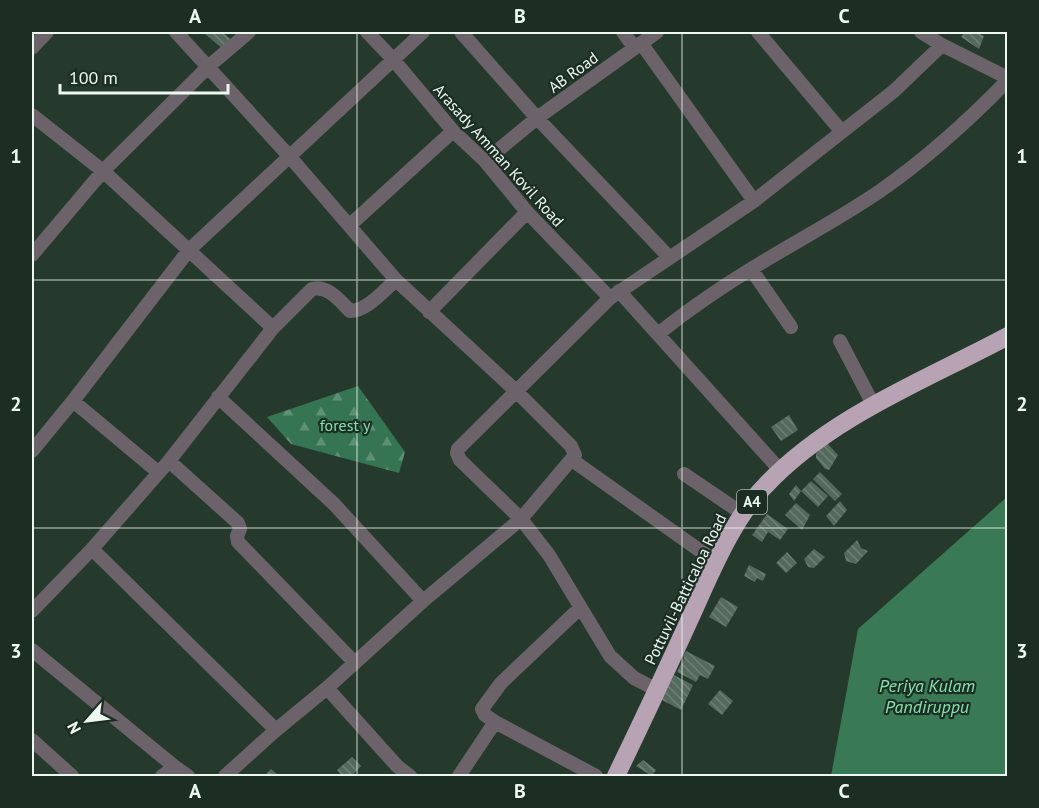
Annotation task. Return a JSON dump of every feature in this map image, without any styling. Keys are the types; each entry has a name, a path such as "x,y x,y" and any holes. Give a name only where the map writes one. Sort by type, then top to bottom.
{"highway":[{"name":"Pottuvil-Batticaloa Road","path":"616,777 716,562 743,514 763,488 780,470 815,442 850,419 1008,336"}],"street":[{"path":"176,32 290,157 396,280 516,391 571,446 575,455 520,519 423,601 225,777"},
{"path":"32,255 103,171 209,66 249,32"},
{"name":"Arasady Amman Kovil Road","path":"367,32 392,58 453,131 485,161 527,212 658,334 780,470"},
{"path":"32,451 189,250 290,157 392,58 423,32"},
{"path":"461,32 537,118 669,257"},
{"path":"623,32 638,45 754,201"},
{"name":"AB Road","path":"485,161 537,118 657,32"},
{"path":"758,32 842,132"},
{"path":"658,334 687,311 751,269 826,226 882,190 978,110 1008,79 938,39 921,32"},
{"path":"32,48 42,33"},
{"path":"657,690 634,678 610,656 549,555 520,519 460,460 458,449 615,295 754,201 894,91 938,39"},
{"path":"32,115 103,171 273,328"},
{"path":"350,225 453,131"},
{"path":"429,312 527,212"},
{"path":"751,269 791,327"},
{"path":"32,611 92,549 169,461 273,328 315,288 331,292 353,312 364,307 396,280"},
{"path":"840,341 874,406"},
{"path":"218,397 334,504 423,601"},
{"path":"73,401 158,472"},
{"path":"572,460 716,562"},
{"path":"169,461 238,523 240,529 237,536 238,542 355,663"},
{"path":"684,474 743,514"},
{"path":"92,549 276,730"},
{"path":"580,608 501,683 482,709 485,715 495,722 596,777"},
{"path":"32,650 188,777"},
{"path":"327,688 397,766 410,777"},
{"path":"459,777 495,722"},
{"path":"32,740 72,777"},
{"path":"162,777 176,767"}],"green space":[{"name":"forest y","path":"358,386 405,452 399,473 291,444 267,417"}],"water":[{"name":"Periya Kulam Pandiruppu","path":"1007,497 1007,776 831,776 858,629"}],"building":[{"path":"203,32 222,32 232,40 224,50"},
{"path":"965,32 976,32 984,36 979,49 961,37"},
{"path":"789,415 798,430 781,441 771,427"},
{"path":"827,443 838,455 829,470 825,469 816,458 816,453"},
{"path":"820,472 842,494 835,501 813,479"},
{"path":"811,481 828,496 818,507 801,491"},
{"path":"796,485 801,491 794,501 789,494"},
{"path":"840,501 847,510 834,526 826,516"},
{"path":"796,503 810,515 802,530 785,515"},
{"path":"767,514 788,529 780,540 768,532 762,542 752,535"},
{"path":"857,540 861,548 868,551 856,564 846,561 844,553"},
{"path":"814,549 825,557 814,568 808,567 804,559"},
{"path":"787,552 797,563 786,573 776,563"},
{"path":"749,565 766,574 763,581 757,578 755,582 744,576"},
{"path":"721,597 738,607 726,627 709,617"},
{"path":"686,651 715,666 708,679 700,675 696,682 677,672"},
{"path":"674,675 693,685 681,710 662,700"},
{"path":"720,690 733,701 722,715 708,704"},
{"path":"352,757 361,766 352,776 342,776 337,770"},
{"path":"643,760 656,770 652,776 636,766"},
{"path":"271,769 279,776 264,776"}]}
